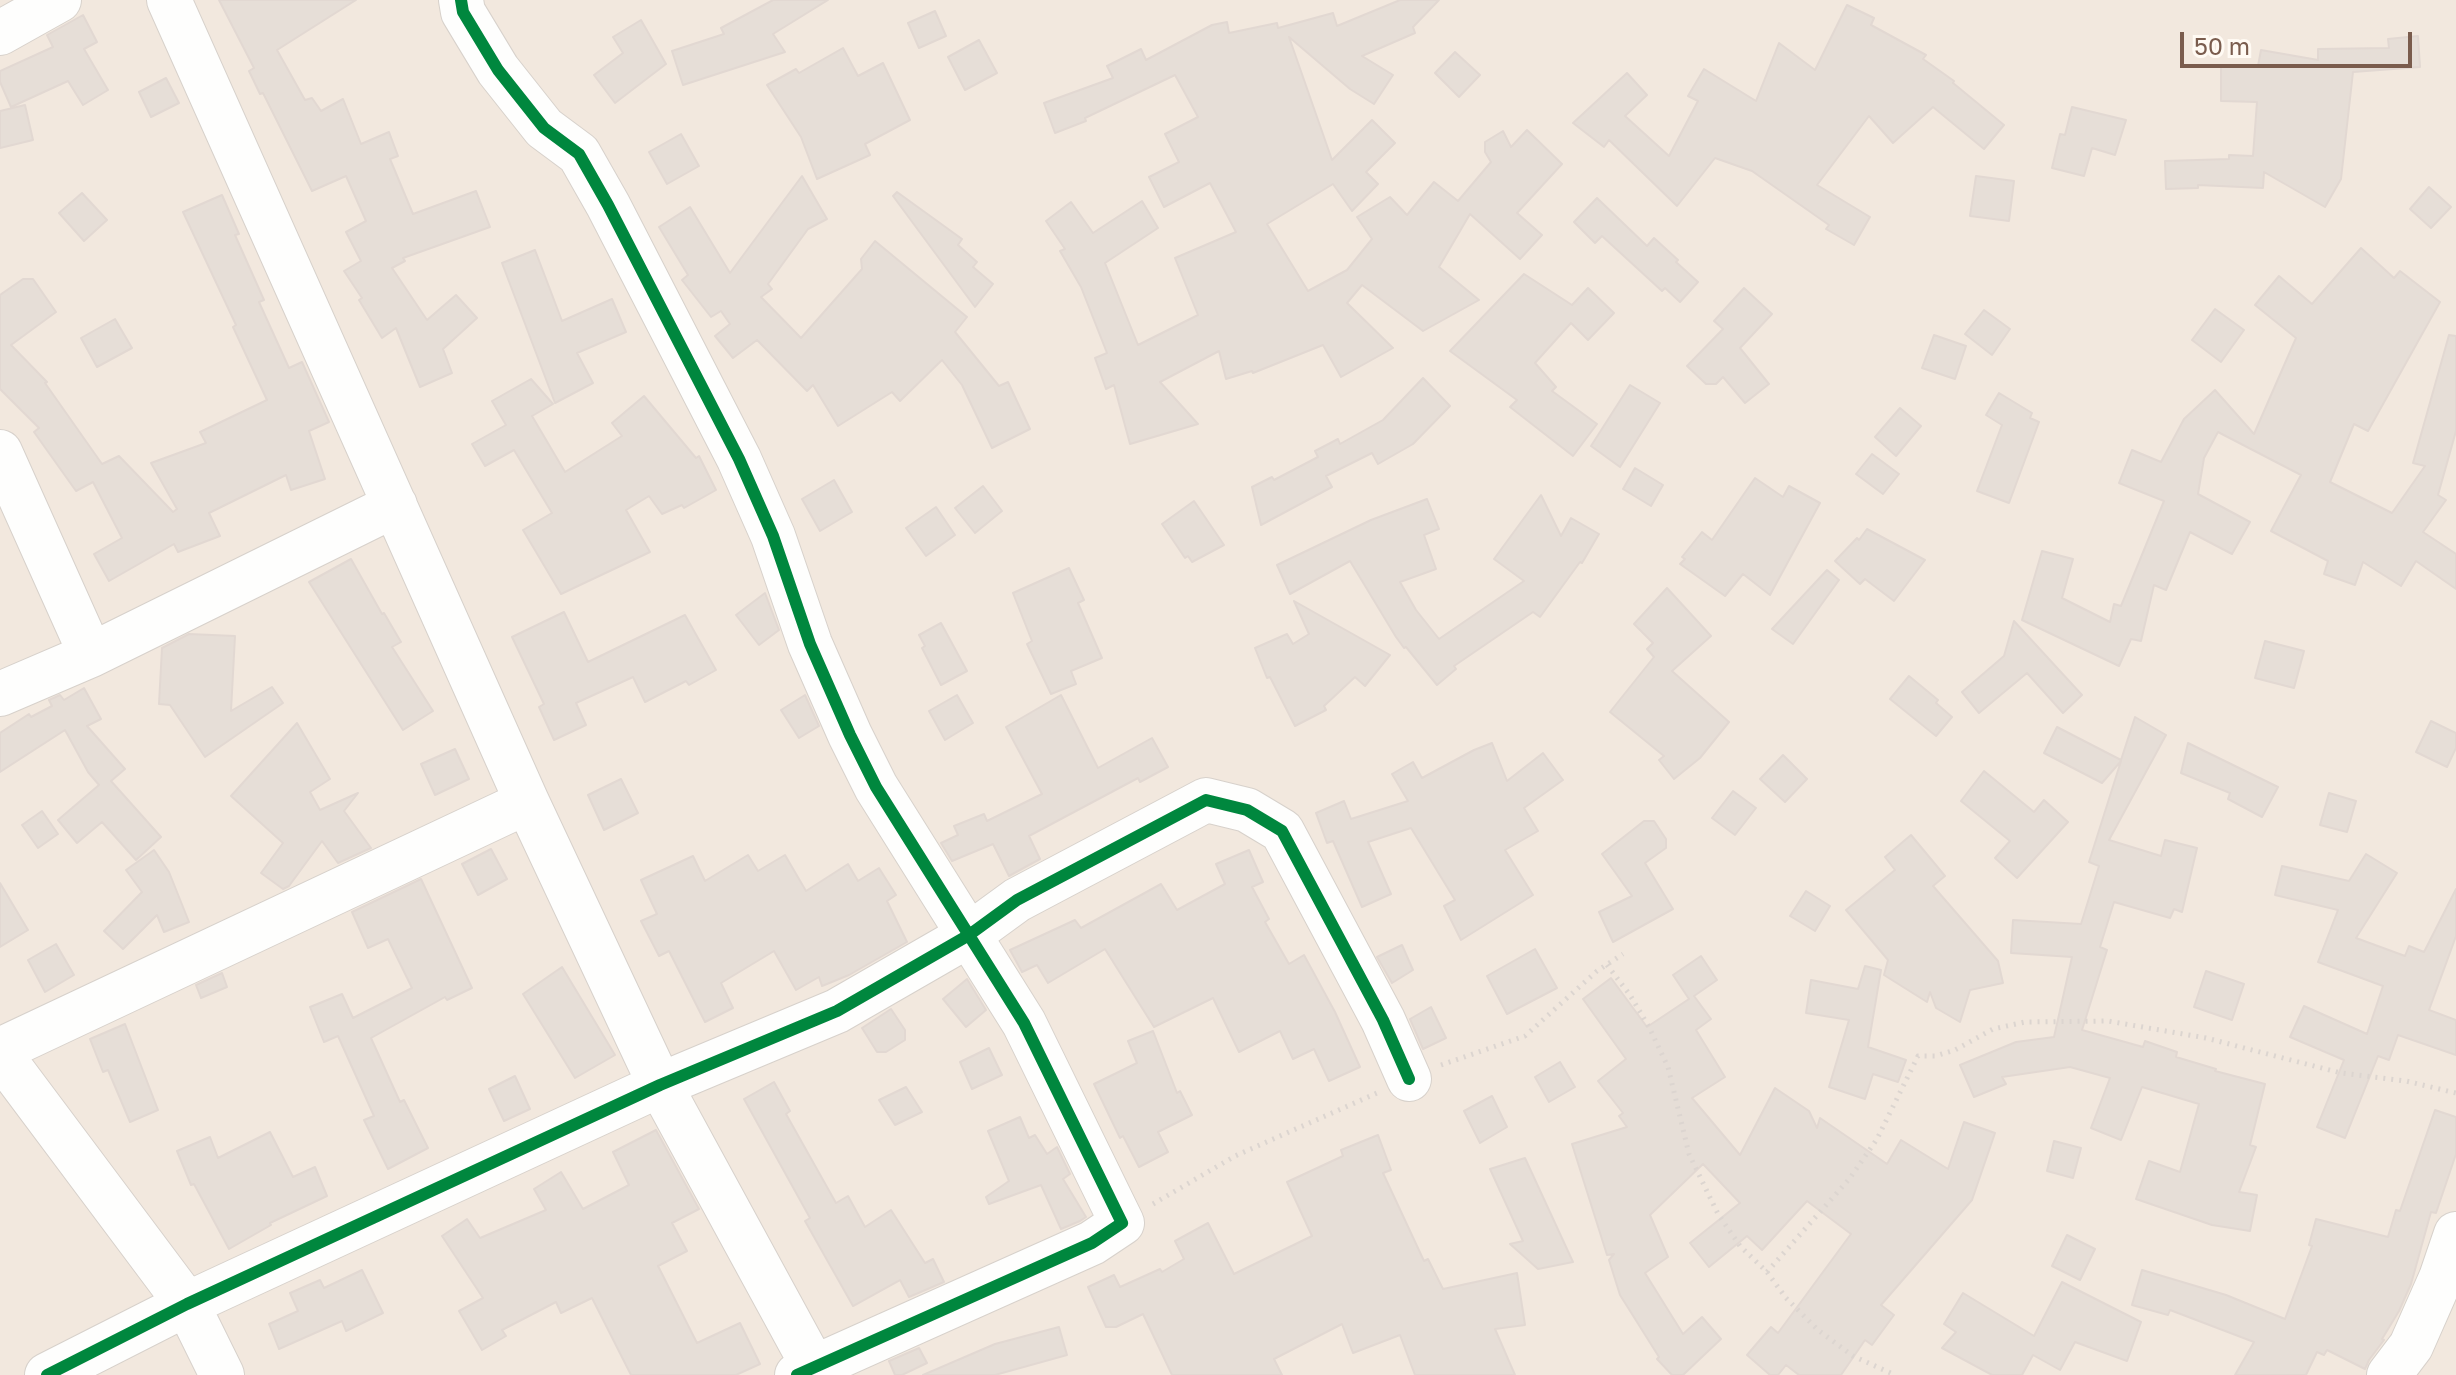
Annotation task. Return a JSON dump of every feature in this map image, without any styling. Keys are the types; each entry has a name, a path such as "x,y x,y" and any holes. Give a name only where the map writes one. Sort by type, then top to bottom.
{"street":[{"path":"0,33 59,0"},
{"path":"169,0 527,802 660,1085 810,1372 1092,1243 1122,1223 1024,1023 876,787 810,644 773,536 739,459 608,205 579,154 544,128 498,70 463,12 461,0"},
{"path":"0,452 91,655"},
{"path":"0,694 91,655 395,505"},
{"path":"47,1375 187,1304 660,1085 837,1011 969,935 1017,900 1206,800 1247,810 1282,831 1383,1020 1409,1079"},
{"path":"222,1375 187,1304 0,1052 527,802"},
{"path":"2389,1375 2411,1346 2441,1278 2456,1234"}],"path":[{"path":"1607,965 1642,1016 1668,1067 1689,1154 1718,1214 1740,1246 1818,1330 1853,1356 1895,1375"},
{"path":"1767,1272 1850,1178 1877,1139 1918,1056 1935,1056 1955,1050 1993,1029 2025,1022 2108,1021 2206,1038 2341,1073 2406,1081 2456,1093"}],"shaded area":[{"path":"0,0 2456,0 2456,1375 0,1375"}],"building":[{"path":"219,0 356,0 277,50 305,100 312,98 321,111 343,99 361,144 389,132 398,156 390,159 413,214 476,191 490,227 403,258 405,261 392,268 427,320 456,295 477,318 443,349 452,373 420,387 396,328 382,338 344,271 361,261 346,232 366,221 346,176 312,191 263,93 260,94 249,71 254,68"},
{"path":"773,0 828,0 773,34 785,52 683,85 672,51 724,34 721,28"},
{"path":"1400,0 1439,0 1413,27 1415,33 1362,56 1393,75 1374,104 1350,89 1289,37 1332,160 1372,120 1395,143 1366,172 1378,184 1352,211 1333,184 1267,224 1308,291 1347,270 1372,239 1357,217 1390,197 1407,215 1434,182 1458,201 1491,162 1485,152 1485,142 1503,131 1511,147 1527,130 1562,164 1517,213 1542,235 1520,259 1470,214 1439,267 1479,300 1423,331 1362,285 1347,303 1393,348 1341,377 1323,345 1253,373 1226,379 1219,351 1160,382 1198,424 1130,444 1114,385 1106,389 1095,358 1107,353 1081,287 1060,251 1065,249 1046,221 1071,202 1093,233 1142,201 1158,228 1105,263 1138,345 1198,315 1175,258 1236,232 1210,183 1164,207 1149,177 1179,162 1165,134 1198,117 1175,75 1085,118 1086,121 1055,133 1044,103 1113,78 1107,66 1141,49 1146,60 1212,25 1227,22 1229,33 1277,23 1278,28 1333,13 1337,26"},
{"path":"1847,5 1874,18 1871,25 1926,55 1923,59 1954,81 2004,125 1984,149 1933,107 1893,143 1869,116 1817,185 1870,217 1854,245 1826,229 1829,225 1752,171 1715,158 1677,206 1609,140 1604,147 1573,123 1627,73 1647,95 1625,116 1669,156 1698,101 1688,96 1704,69 1756,101 1779,43 1815,70"},
{"path":"935,11 946,36 919,48 908,23"},
{"path":"83,15 97,42 84,49 108,90 83,105 68,81 11,107 0,82 0,71 53,47 47,35"},
{"path":"641,20 666,64 615,103 594,75 623,53 613,37"},
{"path":"2418,36 2420,67 2353,72 2341,179 2325,207 2264,172 2263,188 2198,185 2198,188 2166,189 2165,161 2253,156 2257,102 2221,101 2221,65 2258,66 2261,50 2318,60 2318,49 2389,48 2388,39"},
{"path":"979,40 997,73 965,90 948,57"},
{"path":"843,48 858,76 883,63 910,120 865,144 870,155 817,179 801,137 767,85 796,69 799,73"},
{"path":"1455,52 1480,75 1459,97 1435,73"},
{"path":"166,78 179,103 151,117 139,92"},
{"path":"25,105 33,140 0,148 0,111"},
{"path":"2072,107 2126,120 2115,155 2092,148 2084,176 2052,168 2060,134 2065,135"},
{"path":"681,134 699,166 667,184 649,152"},
{"path":"802,176 827,219 808,229 768,284 772,289 761,297 801,338 862,269 861,259 875,241 967,317 955,332 999,386 1008,382 1030,429 992,448 962,385 942,360 900,401 892,392 838,426 813,385 807,391 757,340 733,358 715,336 730,324 721,311 711,317 682,280 688,275 659,227 690,207 730,273"},
{"path":"1976,176 2014,181 2009,221 1970,216"},
{"path":"2429,187 2451,207 2431,228 2410,209"},
{"path":"897,192 962,239 958,245 977,262 973,267 993,284 975,307 893,196"},
{"path":"82,193 107,220 84,241 59,213"},
{"path":"222,195 239,234 235,235 264,300 259,302 289,368 302,362 329,422 309,431 325,479 291,490 286,475 209,513 220,536 178,552 174,544 109,581 94,554 122,538 93,482 76,491 34,432 39,428 0,389 0,295 23,279 33,279 56,312 11,345 47,382 102,464 119,456 173,512 177,509 151,463 206,443 200,432 267,400 183,212"},
{"path":"1597,198 1647,246 1654,238 1698,282 1680,302 1665,288 1662,291 1602,236 1595,243 1574,222"},
{"path":"2361,248 2394,278 2400,271 2440,302 2368,431 2354,424 2330,482 2392,513 2425,466 2413,463 2449,335 2456,336 2456,431 2438,495 2446,500 2423,532 2456,554 2456,589 2416,561 2401,586 2363,562 2355,585 2324,574 2328,561 2271,531 2301,475 2218,432 2204,458 2198,494 2250,522 2232,554 2190,532 2166,590 2154,585 2141,641 2131,639 2119,666 2022,620 2042,551 2073,559 2062,598 2110,622 2114,604 2121,606 2164,501 2119,483 2132,450 2161,462 2184,419 2215,390 2254,434 2296,338 2255,305 2279,276 2312,304"},
{"path":"535,250 562,321 612,299 626,332 577,353 593,383 555,403 502,263"},
{"path":"1524,274 1572,305 1588,288 1614,313 1588,340 1571,323 1535,363 1556,387 1552,391 1597,424 1573,456 1510,407 1517,400 1450,351"},
{"path":"1744,288 1772,314 1740,348 1769,384 1745,403 1723,377 1716,384 1706,384 1687,366 1723,329 1714,321"},
{"path":"2215,309 2244,330 2221,362 2192,340"},
{"path":"1984,310 2010,329 1992,355 1965,334"},
{"path":"115,319 132,348 97,367 81,338"},
{"path":"1934,335 1966,346 1955,379 1922,368"},
{"path":"1423,378 1450,406 1413,444 1378,464 1372,453 1326,476 1332,487 1261,525 1252,487 1272,477 1274,480 1318,457 1315,451 1338,439 1340,444 1383,420"},
{"path":"531,379 553,404 532,416 565,472 622,436 612,423 644,396 696,458 699,456 716,490 684,508 682,505 662,514 649,496 626,510 650,552 561,594 523,530 552,513 514,450 485,466 472,444 506,425 492,401"},
{"path":"1630,385 1660,403 1620,467 1591,446"},
{"path":"1999,393 2032,413 2030,418 2039,422 2009,503 1977,491 2002,425 1986,415"},
{"path":"1900,408 1921,426 1896,456 1875,437"},
{"path":"1872,454 1899,474 1883,494 1856,474"},
{"path":"1635,468 1663,485 1651,506 1623,489"},
{"path":"1755,478 1783,497 1789,486 1820,503 1770,595 1743,574 1725,596 1680,564 1702,532 1712,540"},
{"path":"834,480 852,512 820,531 802,499"},
{"path":"983,486 1002,511 975,533 955,508"},
{"path":"1541,495 1561,536 1571,518 1599,534 1582,563 1540,617 1533,612 1454,666 1456,669 1437,685 1396,637 1350,561 1290,594 1277,565 1371,520 1427,499 1439,529 1424,535 1436,569 1400,582 1416,610 1439,639 1524,581 1494,559"},
{"path":"1194,501 1224,545 1192,562 1188,556 1185,558 1162,524"},
{"path":"936,507 955,535 926,556 906,528"},
{"path":"1867,529 1925,560 1894,601 1865,579 1860,584 1835,561"},
{"path":"351,559 401,642 392,647 433,711 403,730 309,582"},
{"path":"1069,568 1084,600 1078,603 1102,658 1071,671 1076,684 1051,694 1027,644 1032,641 1013,593"},
{"path":"1827,570 1839,580 1793,644 1772,629"},
{"path":"1667,588 1711,636 1672,671 1729,722 1700,758 1674,779 1659,760 1664,756 1610,712 1654,657 1647,649 1653,643 1634,624"},
{"path":"765,593 779,630 759,645 736,615"},
{"path":"1294,601 1390,655 1365,686 1355,677 1324,706 1326,710 1295,726 1270,677 1267,678 1255,648 1287,634 1293,644 1309,634"},
{"path":"564,612 588,662 685,615 716,670 689,685 686,681 645,702 633,677 576,703 586,725 554,740 539,707 544,704 512,637"},
{"path":"2014,621 2082,695 2063,713 2027,673 1979,713 1962,692 2004,656"},
{"path":"941,623 967,671 941,685 922,648 925,646 919,635"},
{"path":"189,634 235,636 231,711 272,687 283,703 205,757 170,705 159,704 162,648"},
{"path":"2265,641 2304,651 2294,688 2255,678"},
{"path":"1909,676 1938,700 1936,703 1952,717 1936,736 1890,699"},
{"path":"84,688 101,719 87,726 125,769 111,781 161,837 136,860 102,822 77,843 58,820 99,785 88,772 65,730 0,772 0,733 29,714 31,717 52,706 49,700 60,695 64,700"},
{"path":"805,695 819,726 799,738 781,710"},
{"path":"957,695 973,723 945,740 929,711"},
{"path":"1061,695 1098,768 1152,738 1168,767 1140,782 1138,778 1029,836 1040,859 1009,876 993,844 952,861 941,843 958,835 954,826 984,814 987,821 1042,794 1006,727"},
{"path":"2135,717 2166,735 2109,840 2161,856 2165,840 2197,848 2182,912 2174,909 2170,918 2114,902 2100,947 2107,950 2082,1030 2143,1047 2145,1041 2177,1052 2176,1057 2215,1071 2265,1084 2250,1145 2256,1147 2239,1192 2257,1195 2250,1231 2212,1225 2136,1199 2149,1161 2180,1172 2199,1104 2142,1087 2121,1140 2091,1128 2110,1078 2070,1067 2002,1077 2006,1084 1974,1097 1960,1065 2016,1042 2054,1037 2072,957 2011,953 2013,920 2081,924 2099,866 2089,862 2121,761 2102,783 2044,753 2057,727 2121,760"},
{"path":"2431,721 2456,733 2456,748 2447,767 2416,752"},
{"path":"297,723 330,779 310,792 320,810 358,793 344,811 371,848 338,863 322,841 289,886 283,889 261,873 283,843 231,796"},
{"path":"1492,743 1507,781 1543,753 1563,780 1524,808 1538,831 1505,850 1533,895 1461,940 1444,906 1455,900 1411,828 1368,842 1391,894 1362,907 1333,841 1327,843 1316,813 1344,801 1351,819 1408,801 1392,774 1413,762 1422,778"},
{"path":"2188,743 2278,787 2262,817 2228,799 2230,793 2181,773"},
{"path":"455,749 469,779 435,795 421,764"},
{"path":"1783,755 1807,779 1785,802 1760,779"},
{"path":"1984,771 2034,812 2044,800 2068,822 2017,878 1995,858 2010,841 1961,801"},
{"path":"621,779 638,813 604,830 588,795"},
{"path":"1733,791 1756,808 1735,835 1712,818"},
{"path":"2329,793 2356,801 2347,832 2320,825"},
{"path":"42,811 58,834 38,848 22,825"},
{"path":"1644,821 1654,821 1666,839 1666,848 1645,863 1673,909 1613,942 1599,912 1632,896 1602,854"},
{"path":"1911,835 1945,876 1933,886 1998,961 2003,983 1970,990 1960,1022 1936,1008 1930,992 1927,1002 1884,975 1888,960 1846,910 1895,870 1885,857"},
{"path":"491,849 507,879 478,895 462,864"},
{"path":"154,850 169,872 189,922 164,932 157,915 123,949 104,931 142,892 126,870"},
{"path":"1249,850 1263,882 1252,887 1269,919 1265,922 1289,964 1304,955 1360,1067 1329,1081 1314,1049 1293,1059 1280,1031 1239,1052 1213,998 1154,1027 1105,949 1048,983 1037,965 1022,972 1010,950 1075,920 1081,928 1161,884 1177,910 1225,884 1216,864"},
{"path":"2366,854 2397,873 2356,938 2405,956 2409,946 2424,952 2456,889 2456,936 2429,1010 2456,1020 2456,1055 2398,1035 2389,1060 2378,1056 2345,1138 2317,1127 2344,1060 2290,1037 2304,1006 2367,1034 2383,986 2318,962 2338,910 2275,895 2282,866 2349,881"},
{"path":"748,855 758,871 785,855 806,891 848,864 858,881 879,868 896,895 887,901 907,942 849,975 822,986 819,977 796,990 774,951 721,983 733,1008 705,1022 669,951 659,956 641,921 657,914 641,880 693,856 705,881"},
{"path":"421,879 472,988 447,1000 445,997 371,1038 400,1102 404,1100 428,1148 388,1169 364,1120 374,1116 338,1036 324,1042 310,1007 342,994 353,1018 412,988 388,939 368,948 352,912"},
{"path":"0,883 28,930 0,947"},
{"path":"1806,891 1830,906 1815,931 1790,916"},
{"path":"56,944 74,975 45,992 28,960"},
{"path":"1402,945 1413,970 1392,983 1377,957"},
{"path":"1535,949 1557,988 1507,1014 1487,976"},
{"path":"1701,956 1717,980 1694,996 1711,1019 1696,1030 1725,1077 1692,1098 1740,1155 1775,1088 1809,1111 1817,1128 1820,1118 1887,1164 1901,1140 1948,1169 1964,1122 1995,1133 1972,1200 1881,1305 1894,1315 1872,1345 1865,1340 1841,1375 1799,1375 1786,1365 1778,1375 1770,1375 1747,1355 1771,1327 1778,1333 1851,1234 1807,1201 1762,1250 1747,1236 1709,1267 1690,1243 1740,1203 1703,1164 1650,1215 1668,1257 1645,1273 1683,1334 1702,1317 1721,1339 1683,1375 1672,1375 1657,1359 1659,1357 1620,1295 1609,1260 1614,1254 1607,1255 1572,1144 1627,1127 1619,1116 1623,1113 1598,1081 1626,1059 1583,999 1611,978 1647,1027 1689,999 1673,975"},
{"path":"1865,966 1881,970 1868,1047 1906,1060 1898,1082 1873,1074 1865,1099 1829,1087 1849,1020 1806,1013 1811,980 1858,989"},
{"path":"562,967 615,1055 575,1078 523,994"},
{"path":"2206,971 2244,984 2232,1020 2194,1007"},
{"path":"222,973 227,987 201,998 196,985"},
{"path":"967,979 986,1010 966,1027 943,999"},
{"path":"1431,1007 1446,1038 1423,1049 1410,1019"},
{"path":"891,1009 905,1030 905,1040 886,1052 877,1052 862,1028"},
{"path":"125,1024 158,1110 130,1122 108,1070 103,1072 90,1039"},
{"path":"1153,1031 1177,1093 1180,1091 1192,1115 1158,1132 1168,1152 1139,1167 1123,1136 1120,1138 1094,1084 1137,1063 1128,1041"},
{"path":"989,1048 1002,1075 972,1089 960,1062"},
{"path":"1560,1062 1575,1087 1549,1102 1535,1077"},
{"path":"515,1076 530,1109 504,1121 489,1089"},
{"path":"774,1082 790,1111 786,1114 836,1203 848,1196 865,1227 891,1210 925,1263 933,1259 944,1282 909,1297 900,1280 853,1306 805,1221 810,1218 744,1099"},
{"path":"906,1087 922,1112 895,1125 879,1100"},
{"path":"1492,1096 1507,1127 1480,1143 1464,1111"},
{"path":"2435,1110 2456,1117 2456,1154 2436,1213 2431,1212 2411,1284 2384,1340 2365,1369 2327,1350 2324,1355 2317,1352 2306,1375 2235,1375 2254,1342 2170,1310 2168,1315 2132,1305 2142,1270 2226,1295 2285,1319 2312,1246 2309,1245 2316,1219 2388,1237"},
{"path":"1020,1117 1029,1138 1035,1135 1047,1154 1057,1147 1070,1174 1063,1179 1086,1217 1080,1221 1061,1229 1041,1185 989,1204 986,1197 1009,1181 988,1131"},
{"path":"656,1130 699,1209 672,1223 687,1251 658,1266 697,1343 740,1323 760,1364 736,1375 631,1375 592,1298 561,1313 556,1302 502,1330 506,1336 482,1350 459,1311 483,1298 442,1236 467,1219 480,1238 546,1210 534,1189 561,1172 583,1209 629,1185 613,1152"},
{"path":"270,1132 293,1177 315,1167 327,1196 270,1223 229,1249 194,1184 191,1185 177,1151 210,1137 218,1158"},
{"path":"1378,1135 1391,1170 1383,1173 1424,1261 1428,1259 1443,1289 1517,1273 1525,1325 1495,1329 1515,1375 1415,1375 1400,1335 1353,1353 1342,1324 1274,1359 1282,1375 1172,1375 1143,1314 1116,1327 1106,1327 1088,1287 1114,1275 1120,1287 1160,1269 1162,1272 1184,1259 1175,1241 1208,1223 1234,1274 1312,1236 1287,1182 1343,1156 1341,1150"},
{"path":"2054,1141 2081,1148 2073,1178 2047,1171"},
{"path":"1525,1158 1573,1262 1538,1269 1510,1244 1523,1241 1490,1169"},
{"path":"2067,1235 2095,1249 2080,1280 2052,1266"},
{"path":"362,1270 383,1313 346,1331 342,1321 279,1349 269,1324 298,1311 290,1293 320,1280 324,1288"},
{"path":"2062,1282 2141,1322 2127,1361 2075,1342 2060,1370 2033,1355 2022,1375 1992,1375 1942,1348 1956,1332 1944,1324 1963,1293 2034,1336"},
{"path":"1059,1327 1067,1355 995,1375 923,1375 995,1344"},
{"path":"919,1348 927,1363 902,1375 895,1375 889,1361"}],"cycle path":[{"path":"461,0 463,12 498,70 544,128 579,154 608,205 739,459 773,536 810,644 876,787 1024,1023 1122,1223 1092,1243 797,1375"},
{"path":"47,1375 187,1304 660,1085 837,1011 969,935 1017,900 1206,800 1247,810 1282,831 1383,1020 1409,1079"}]}
